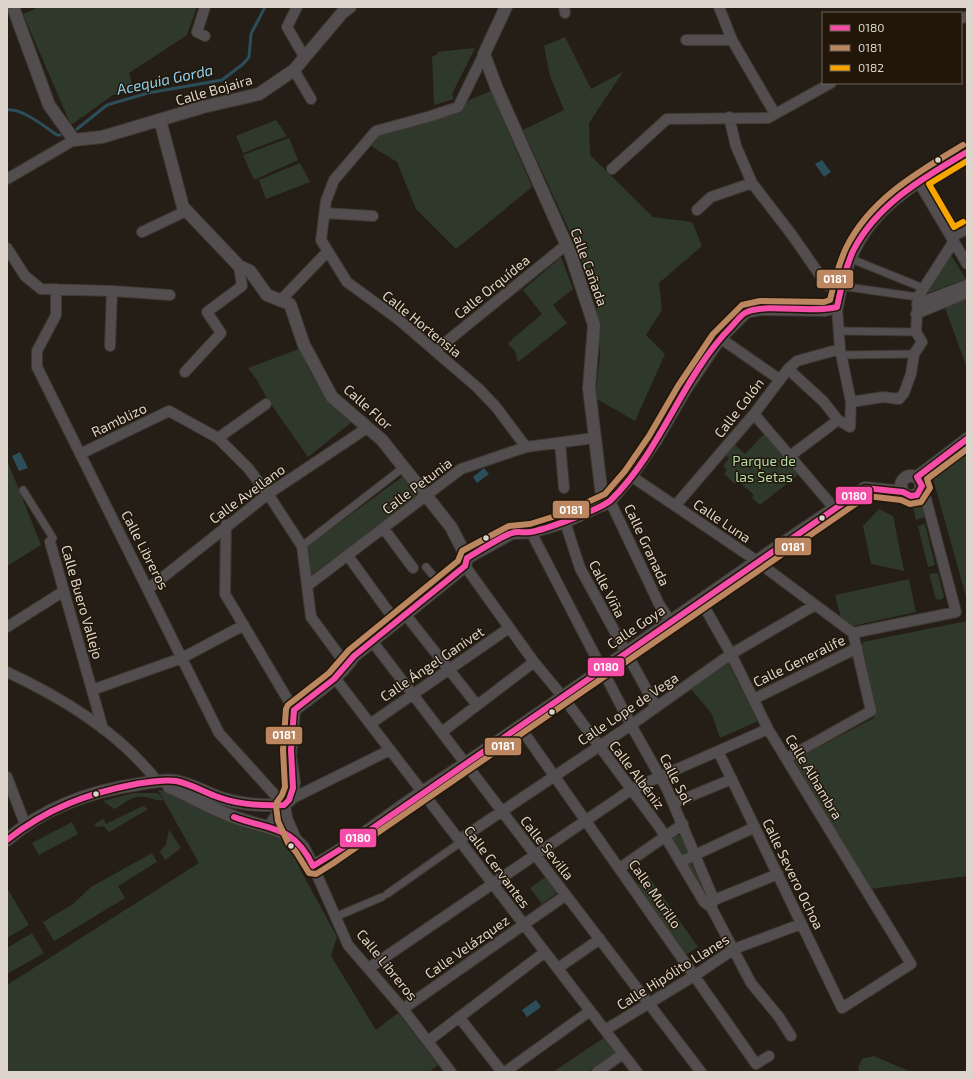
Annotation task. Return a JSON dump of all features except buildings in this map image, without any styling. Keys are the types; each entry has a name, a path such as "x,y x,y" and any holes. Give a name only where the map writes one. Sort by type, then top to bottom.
{"street":[{"path":"7,179 74,140 49,104 14,7"},
{"path":"205,7 196,32 205,36"},
{"path":"298,7 287,27 305,58"},
{"name":"Calle Bojaira","path":"74,140 102,137 203,107 259,94 294,70 342,13 350,7"},
{"path":"484,54 506,7"},
{"path":"719,7 732,40 774,114"},
{"path":"686,40 732,40"},
{"name":"Calle Hortensia","path":"484,54 458,107 376,131 334,180 326,201 321,240 346,282 399,320 478,388 496,407 526,447"},
{"name":"Calle Cañada","path":"484,54 497,89 566,245 594,325 589,388 594,438 607,503"},
{"path":"294,70 311,99"},
{"path":"612,169 667,119 729,117 768,118 829,84"},
{"path":"729,117 736,146 752,183 792,235 826,284 840,289 919,301 967,293"},
{"name":"Calle Flor","path":"160,120 183,207 239,266 250,271 267,295 290,304 304,345 332,397 382,440 404,467 451,527 466,562"},
{"path":"788,369 823,401 838,420 850,427 852,402 841,352 837,307 840,289 849,258 870,222 885,208 918,181 967,152"},
{"path":"918,181 967,264"},
{"path":"697,210 711,197 752,183"},
{"path":"142,232 186,211"},
{"path":"325,213 373,216"},
{"path":"852,402 883,397 899,399 904,393 911,374 914,354 922,342 916,332 919,301 952,239 967,229"},
{"name":"Calle Orquídea","path":"435,351 566,245"},
{"path":"7,248 25,276 41,289 112,291 170,295"},
{"path":"280,300 328,251"},
{"path":"849,258 919,301 967,286"},
{"path":"185,372 220,334 207,312 242,286 239,266"},
{"name":"Calle Libreros","path":"56,289 56,315 38,351 37,367 219,733 288,802 286,818 313,866 348,945 403,1009 451,1072"},
{"path":"110,346 112,291"},
{"path":"294,710 335,678 347,666 354,656 441,585 466,562 512,533 531,532 565,522 607,503 631,476 656,440 686,388 720,338 746,312 761,310 825,310 837,307"},
{"path":"840,331 916,332"},
{"path":"720,338 779,379"},
{"path":"841,352 914,354"},
{"name":"Calle Colón","path":"675,506 754,414 788,369 797,361 841,352"},
{"path":"266,404 218,438 248,468 268,494 302,546 311,617 347,666"},
{"name":"Ramblizo","path":"80,454 169,411 218,438"},
{"path":"754,414 834,508"},
{"path":"790,456 838,420"},
{"name":"Calle Avellano","path":"148,589 268,494 367,428"},
{"name":"Calle Petunia","path":"307,586 461,469 526,447 594,438"},
{"path":"917,477 967,439"},
{"path":"560,443 564,488"},
{"path":"302,546 404,467"},
{"path":"911,475 917,477 921,483 920,491 914,496 907,495 903,492 901,486 903,480 911,475"},
{"name":"Calle Luna","path":"631,476 756,561 853,633"},
{"name":"Calle Goya","path":"313,866 341,851 422,792 520,727 834,508 866,488 903,492"},
{"name":"Calle Buero Vallejo","path":"22,490 52,538 50,542 103,729"},
{"name":"Calle Generalife","path":"853,633 956,612 926,499 920,491"},
{"name":"Calle Granada","path":"607,503 659,604 670,622"},
{"name":"Calle Viña","path":"565,522 580,568 625,653 656,707"},
{"path":"226,526 225,594 294,710 290,756 294,782 288,802 270,826"},
{"name":"Calle Petunia","path":"384,529 413,568"},
{"name":"Calle Sol","path":"531,532 631,725 674,803 696,854 713,903 751,983 779,1017 792,1036"},
{"path":"348,556 401,618 450,670 477,705"},
{"name":"Calle Albéniz","path":"466,562 509,628 534,662 563,697 598,747 632,789 666,838 704,902 713,903"},
{"path":"426,567 441,585"},
{"path":"7,627 64,591"},
{"name":"Calle Alhambra","path":"701,601 731,654 768,729 911,964 842,1008"},
{"name":"Calle Lope de Vega","path":"335,917 384,896 500,811 631,725 731,654 815,604"},
{"path":"92,690 182,658 244,625"},
{"name":"Calle Ángel Ganivet","path":"370,724 509,628"},
{"path":"787,758 872,712 853,633"},
{"name":"Calle Sevilla","path":"372,641 442,732 533,855 566,895 701,1072"},
{"name":"Calle Generalife","path":"754,699 857,648"},
{"path":"442,732 534,662"},
{"path":"7,672 42,688 103,729 141,761 156,781 236,818 281,830 299,843"},
{"name":"Calle Cervantes","path":"335,678 637,1072"},
{"name":"Calle Murillo","path":"520,727 555,774 756,1064 769,1056"},
{"path":"369,968 632,789 768,729"},
{"path":"7,840 25,824 60,806 94,794 156,781 175,781 225,799 260,806 288,802 390,750"},
{"name":"Calle Severo Ochoa","path":"718,751 842,1008"},
{"path":"7,776 25,824"},
{"path":"674,803 732,780"},
{"path":"620,868 666,838 683,824"},
{"path":"680,862 755,827"},
{"path":"713,903 778,874"},
{"name":"Calle Velázquez","path":"403,1009 566,895"},
{"name":"Calle Hipólito Llanes","path":"605,1030 694,976 734,949 801,924"},
{"path":"558,968 600,939"},
{"path":"428,1041 545,952"},
{"path":"459,1017 503,1072 590,1011"},
{"path":"598,1072 623,1054"}],"green space":[{"path":"39,7 197,7 187,35 129,73 134,91 113,95 71,125 23,14"},
{"path":"565,37 591,89 623,72 589,123 590,155 653,217 692,222 702,246 659,283 662,310 646,335 665,354 635,421 595,398 600,355 596,300 575,243 523,130 564,110 550,76 544,46"},
{"path":"475,48 452,94 454,99 434,105 432,57 438,54 437,52"},
{"path":"491,91 532,187 456,249 416,209 397,162 368,144 380,133 460,113 469,100"},
{"path":"276,120 287,136 243,153 236,136"},
{"path":"289,138 298,160 254,180 243,155"},
{"path":"300,163 310,182 266,199 259,180"},
{"path":"951,255 966,279 925,294"},
{"path":"561,257 573,289 553,305 567,323 518,362 515,351 508,344 509,342 542,314 523,290"},
{"path":"967,296 967,368 944,305"},
{"path":"299,349 308,368 321,388 353,421 308,457 266,397 257,380 248,368"},
{"name":"Parque de las Setas","path":"765,433 800,473 760,505 752,498 754,495 738,481 735,484 724,474 727,470 723,466 729,458 723,453 732,442 745,454"},
{"path":"967,446 967,600 932,475"},
{"path":"7,460 41,545 7,566"},
{"path":"406,474 421,494 311,575 308,546"},
{"path":"918,504 922,505 925,517 916,520 913,507"},
{"path":"879,509 893,516 904,571 871,564 863,526"},
{"path":"925,524 935,565 928,567 918,526"},
{"path":"938,573 944,597 941,600 936,599 929,574"},
{"path":"909,579 916,612 852,626 841,618 835,595"},
{"path":"967,621 967,876 870,889 795,763 796,759 874,718 875,712 861,649 863,642"},
{"path":"727,661 758,721 720,738 712,714 691,689"},
{"path":"158,790 169,791 287,837 300,869 337,937 331,956 376,1030 398,1013 438,1065 429,1072 7,1072 7,985 199,863"},
{"path":"134,793 158,793 163,800 137,797 114,809 103,801"},
{"path":"143,806 148,809 109,832 104,826 97,827 94,824 103,819 106,824"},
{"path":"72,822 78,834 39,855 32,843"},
{"path":"169,830 181,848 165,860 160,851 166,845"},
{"path":"680,835 688,851 684,856 672,838"},
{"path":"152,853 157,862 118,886 125,898 54,941 43,922 73,904 91,887"},
{"path":"690,861 708,895 705,897 687,864"},
{"path":"547,876 559,891 542,904 530,888"},
{"path":"649,877 698,947 684,956 638,885"},
{"path":"7,888 29,925 7,938"},
{"path":"32,933 44,953 7,974 7,948"},
{"path":"605,1037 616,1053 587,1072 553,1072"},
{"path":"874,1056 911,1072 860,1072 858,1068 862,1059"}],"water":[{"path":"822,160 831,172 824,177 815,164"},
{"path":"20,452 28,468 19,471 12,456"},
{"path":"484,468 489,474 477,483 473,477"},
{"path":"536,1000 541,1007 527,1017 522,1010"}],"waterway":[{"name":"Acequia Gorda","path":"77,129 107,105 148,93 222,80 243,64 249,57 251,34 265,7"},
{"name":"Acequia Gorda","path":"7,110 13,110 26,115 57,135 60,135"}],"transit line":[{"name":"0181","path":"963,145 897,188 868,215 856,231 843,254 838,267 830,300 824,302 760,301 742,305 713,334 678,386 649,436 625,471 605,494 562,514 530,524 509,526 462,551 458,561 349,650 329,673 288,705 286,709 283,750 285,787 276,806 278,821 288,843 296,852 309,873 316,874 867,496 901,500 910,504 921,502 930,488 927,479 967,449"},
{"name":"0180","path":"7,840 37,819 68,804 101,792 156,781 171,780 182,782 226,800 259,805 284,805 289,800 293,788 291,750 294,710 334,679 354,656 465,566 467,558 507,535 516,532 530,532 572,519 596,509 611,500 629,480 644,459 699,367 741,316 756,309 826,309 837,307 845,272 853,251 863,234 875,219 888,206 918,182 967,152"},
{"name":"0182","path":"963,222 954,227 929,184 967,161"},
{"name":"0180","path":"234,817 280,831 289,836 298,843 313,866 357,839 865,488 903,492 911,496 917,495 922,486 917,477 967,439"}]}
